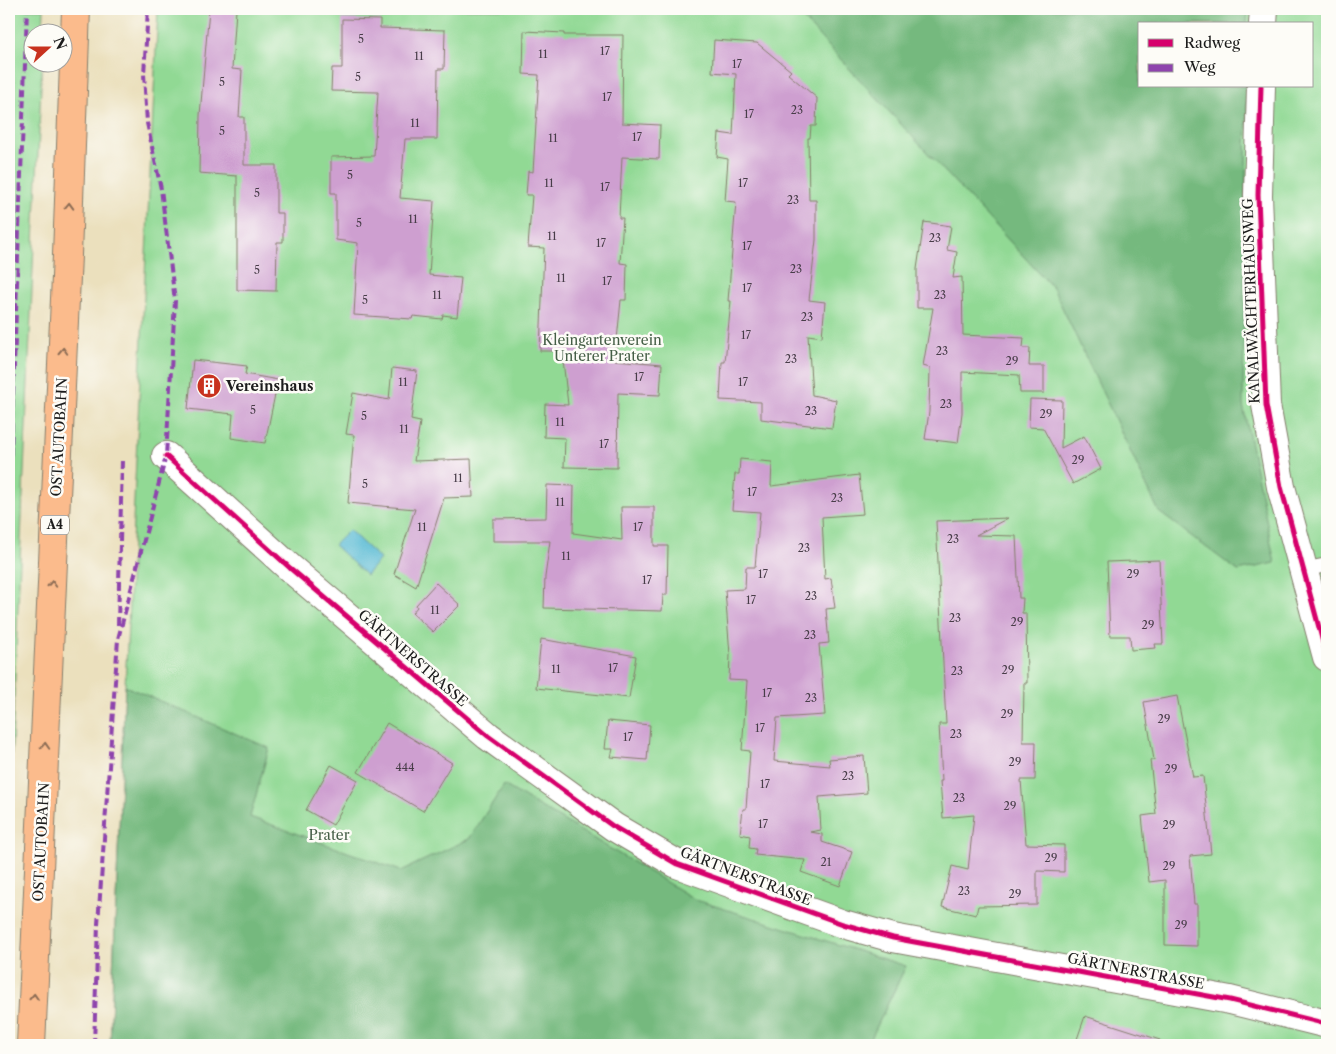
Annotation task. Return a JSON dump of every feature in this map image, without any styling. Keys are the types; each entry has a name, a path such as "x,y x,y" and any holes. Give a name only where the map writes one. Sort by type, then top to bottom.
{"highway":[{"name":"OST AUTOBAHN","path":"31,1045 76,9"}],"street":[{"path":"1263,22 1264,9"},
{"name":"KANALWÄCHTERHAUSWEG","path":"1261,88 1258,204 1266,406 1281,487 1315,567 1327,657"},
{"name":"GÄRTNERSTRASSE","path":"166,456 290,568 488,736 614,827 677,864 843,924 893,938 1230,1000 1327,1024"}],"green space":[{"path":"9,9 44,9 43,22 22,22 22,72 42,72 9,812"},
{"path":"158,9 1327,9 1327,1045 110,1045 125,686"},
{"path":"794,9 1248,9 1247,22 1138,22 1138,88 1247,88 1243,405 1275,563 1238,571 1159,512 1053,288"},
{"path":"125,686 269,748 250,817 401,871 469,839 504,785 696,900 906,966 868,1045 110,1045"}],"water":[{"path":"349,530 380,559 366,575 334,545"}],"building":[{"path":"209,9 236,10 232,69 242,70 239,117 244,117 244,165 276,165 276,213 283,213 283,242 277,242 276,291 237,290 237,176 199,173 200,115"},
{"path":"342,19 380,20 380,28 445,30 444,69 438,69 437,139 405,139 400,198 434,201 429,275 461,278 457,317 443,315 442,319 413,316 412,319 354,315 358,243 336,240 336,193 331,193 331,157 374,156 378,92 331,91 332,68 342,68"},
{"path":"524,31 564,33 564,35 623,35 622,123 660,125 659,159 622,157 619,218 623,218 620,263 627,264 626,300 621,300 615,360 662,364 660,395 618,393 617,468 564,467 565,438 544,437 545,404 568,405 562,351 540,351 544,248 528,247 532,195 526,195 528,171 533,172 539,75 523,74"},
{"path":"714,40 757,43 791,71 788,74 817,98 816,126 811,126 810,138 808,138 809,200 816,200 816,240 809,300 825,302 822,337 808,335 812,395 836,400 832,428 761,419 761,402 720,400 722,362 725,362 731,301 728,301 736,202 725,201 728,159 717,157 719,133 733,135 736,74 712,72"},
{"path":"924,222 951,226 947,250 957,252 953,278 962,277 963,335 1024,338 1023,348 1030,348 1029,366 1044,366 1044,393 1020,393 1019,375 962,372 962,413 958,443 925,439 929,412 930,368 923,366 933,308 917,308 917,269"},
{"path":"193,360 247,366 245,374 278,380 265,443 231,438 233,414 188,409"},
{"path":"392,368 417,371 411,420 420,422 414,461 471,459 473,497 444,498 416,587 394,574 415,509 348,503 354,435 346,434 353,393 389,400"},
{"path":"1030,399 1062,400 1061,448 1084,436 1101,469 1073,484 1043,428 1029,427"},
{"path":"740,459 772,462 771,486 859,475 863,514 822,517 825,579 831,578 835,608 826,609 829,643 819,644 825,715 777,718 774,761 830,766 829,759 864,756 867,793 819,797 821,830 810,832 822,834 822,842 852,852 840,886 801,872 805,860 755,855 756,849 749,848 750,836 740,834 743,809 746,809 750,751 742,750 747,681 729,680 730,655 725,590 745,589 746,567 755,567 760,512 732,510 735,474 739,474"},
{"path":"547,485 574,486 573,533 622,540 621,507 654,507 654,546 668,546 667,595 663,595 662,611 544,608 545,577 550,541 493,541 493,519 546,518"},
{"path":"1008,518 976,535 1016,536 1019,598 1023,598 1022,613 1026,613 1027,683 1024,683 1023,742 1036,742 1035,780 1021,780 1026,844 1064,845 1064,872 1037,871 1037,905 978,906 976,915 942,907 952,866 968,870 974,815 943,818 939,724 946,724 936,521"},
{"path":"1159,560 1163,644 1155,644 1156,648 1131,650 1130,636 1110,636 1107,562"},
{"path":"436,583 460,605 433,632 412,613 417,607 416,605"},
{"path":"541,639 636,656 629,698 536,688"},
{"path":"1177,696 1193,777 1203,776 1211,854 1190,856 1194,904 1197,904 1197,946 1165,945 1165,880 1149,882 1142,816 1156,814 1150,760 1154,760 1144,702"},
{"path":"608,721 650,725 647,760 611,757 613,749 605,749"},
{"path":"387,723 452,763 423,811 358,772"},
{"path":"331,765 358,780 333,825 306,810"},
{"path":"1085,1016 1160,1040 1160,1045 1075,1045"}],"marked path":[{"path":"9,503 27,9"},
{"path":"94,1045 98,924 118,639 166,456 175,301 161,189 147,123 144,74 148,9"},
{"path":"118,625 122,460"}],"cycle path":[{"path":"1261,88 1258,195 1266,405 1281,487 1327,657"},
{"path":"166,456 290,568 488,736 614,827 677,864 843,924 893,938 1230,1000 1327,1024"}],"place":[{"name":"Vereinshaus","path":"209,386"}],"park label":[{"name":"Kleingartenverein Unterer Prater","path":"602,348"},
{"name":"Prater","path":"329,835"}]}
